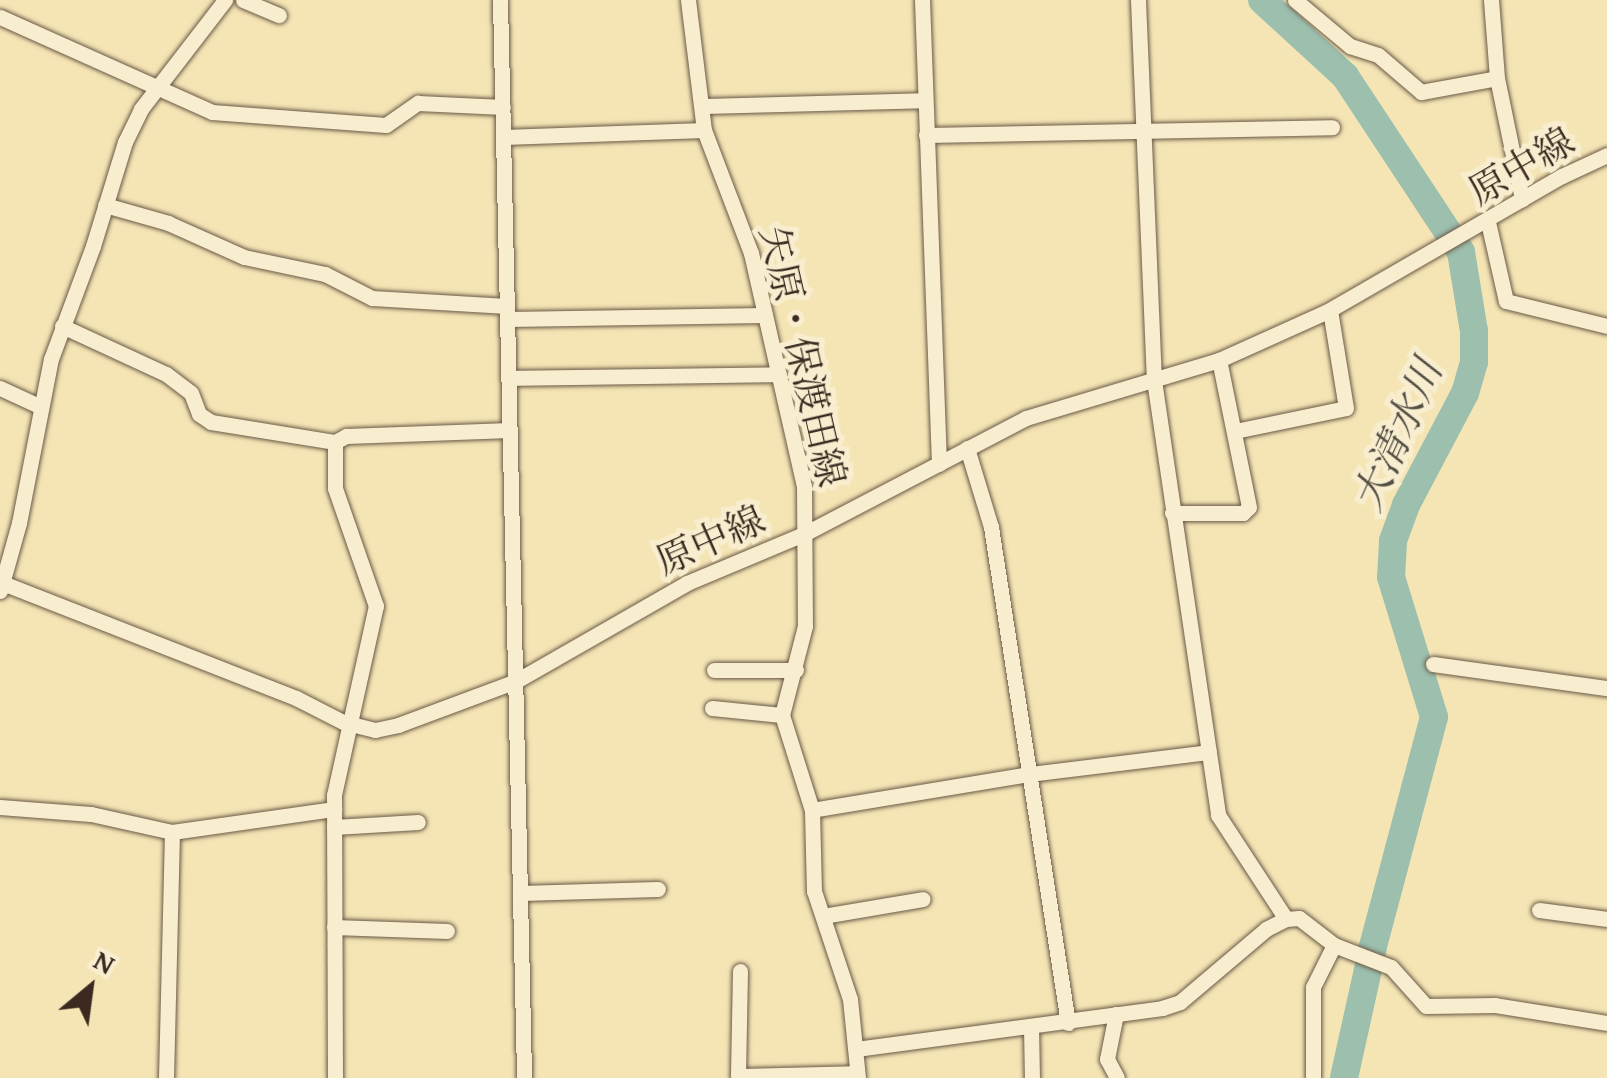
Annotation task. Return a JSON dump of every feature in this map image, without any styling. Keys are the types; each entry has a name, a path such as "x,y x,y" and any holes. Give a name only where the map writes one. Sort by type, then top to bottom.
{"street":[{"path":"0,585 19,522 38,406 125,142 156,88 224,0"},
{"path":"242,0 279,15"},
{"path":"500,0 524,1078"},
{"name":"矢原・保渡田線","path":"688,0 704,130 751,253 804,486 804,626 782,715"},
{"path":"922,0 938,464"},
{"path":"1138,0 1154,380 1218,815 1286,919"},
{"path":"1295,0 1350,46 1378,54 1421,92 1497,78"},
{"path":"1491,0 1497,78 1522,199"},
{"path":"0,17 212,112 302,122 386,125 418,103 502,107"},
{"path":"702,106 925,100"},
{"path":"926,135 1332,127"},
{"path":"503,138 704,130"},
{"name":"原中線","path":"0,585 243,676 347,724 375,730 398,725 516,681 687,584 806,533 1026,418 1220,360 1330,310 1442,249 1522,199 1607,155"},
{"path":"105,205 168,223 244,257 325,274 372,298 507,312 765,314"},
{"path":"1488,222 1506,301 1607,326"},
{"path":"1235,431 1346,408 1330,310"},
{"path":"62,326 166,374 191,393 199,414 211,422 335,442 346,436 510,430"},
{"path":"1172,514 1243,513 1249,507 1220,360"},
{"path":"509,378 779,374"},
{"path":"0,388 38,406"},
{"path":"334,1078 334,808 347,724 376,606 335,488 335,442"},
{"path":"966,448 991,526 1068,1022"},
{"path":"1434,664 1607,688"},
{"path":"714,670 796,670"},
{"path":"712,708 782,715 812,810 811,868 850,999 858,1076 738,1076 740,971"},
{"path":"812,810 1030,774 1209,752"},
{"path":"0,807 91,814 172,832 334,808"},
{"path":"334,827 418,822"},
{"path":"166,1078 172,832"},
{"path":"520,893 658,889"},
{"path":"824,916 923,899"},
{"path":"1539,910 1607,918"},
{"path":"856,1049 1068,1022 1180,1002 1266,929 1286,919 1299,918 1334,945 1381,963 1404,978 1426,1006 1495,1005 1607,1023"},
{"path":"334,927 447,931"},
{"path":"1313,1078 1313,987 1334,945"},
{"path":"1116,1014 1107,1059 1117,1078"},
{"path":"1031,1027 1032,1078"}],"waterway":[{"name":"大清水川","path":"1262,0 1345,76 1461,252 1474,331 1474,362 1465,393 1406,505 1393,541 1391,577 1434,717 1373,947 1344,1078"}]}
